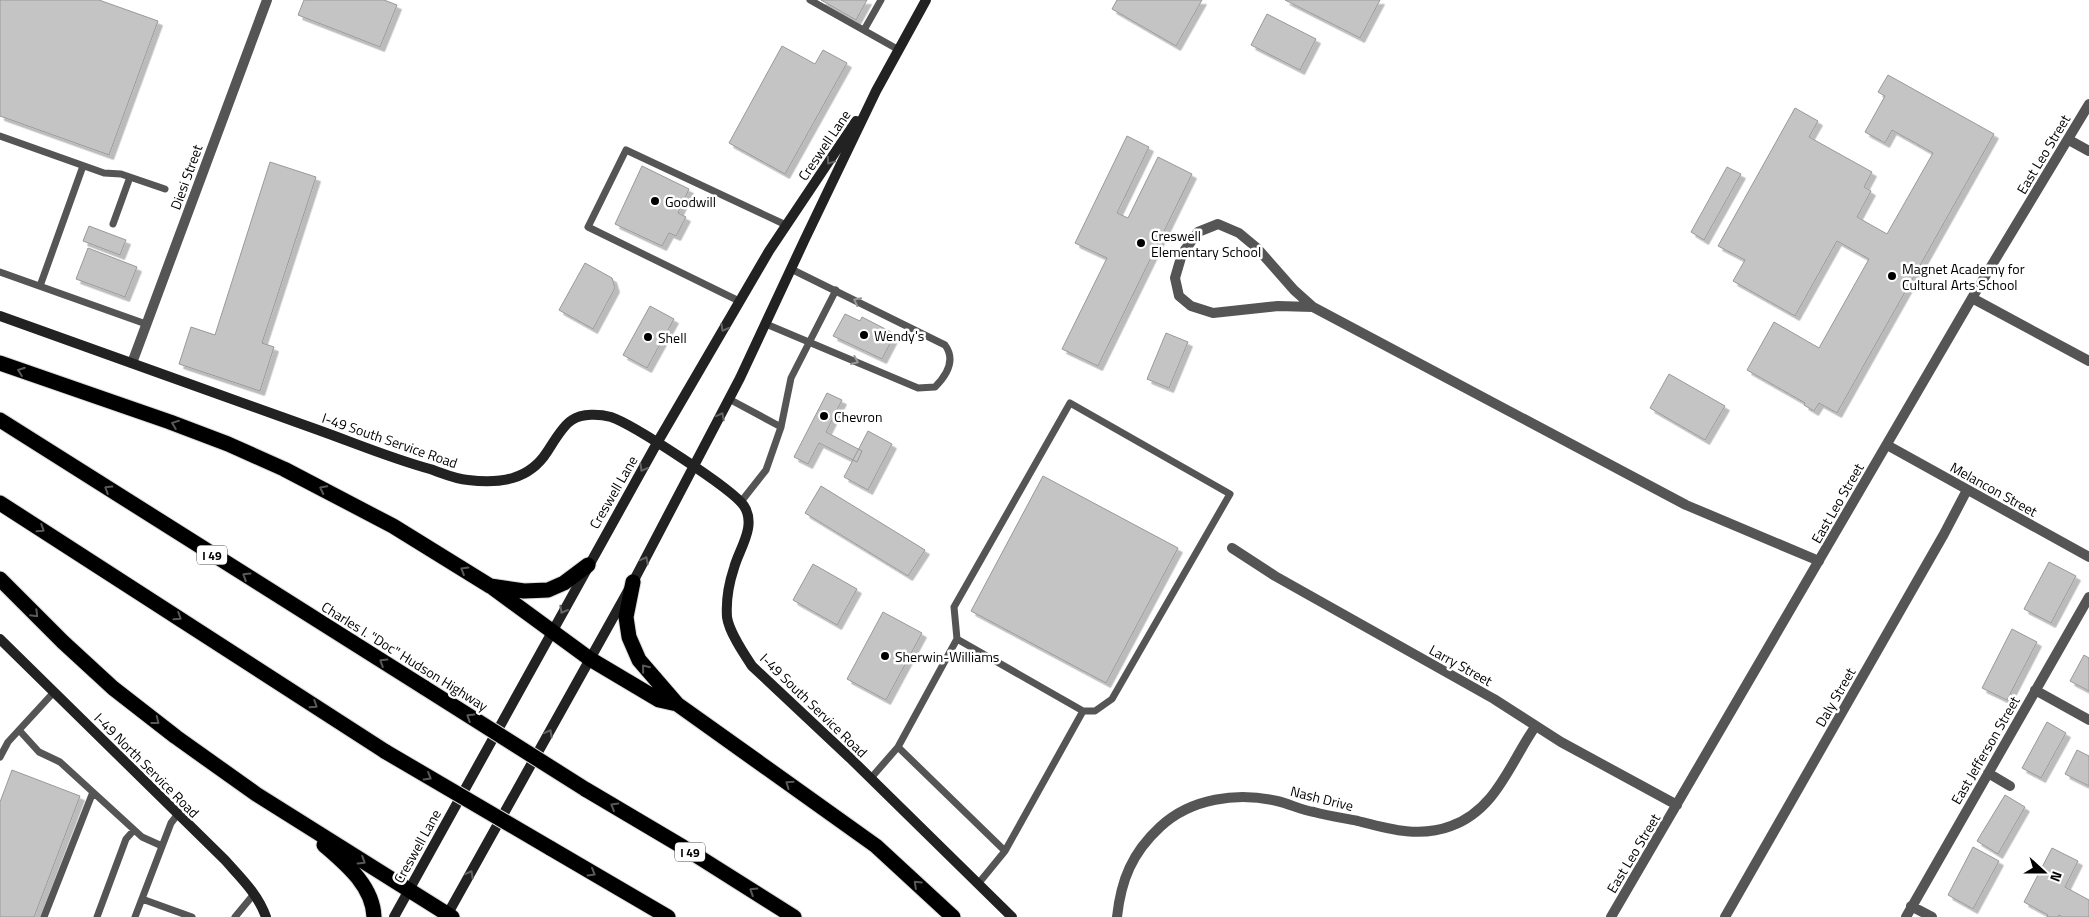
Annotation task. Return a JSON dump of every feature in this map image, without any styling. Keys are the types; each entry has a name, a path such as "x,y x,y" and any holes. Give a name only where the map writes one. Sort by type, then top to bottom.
{"highway":[{"path":"0,363 170,422 284,469 393,526 490,586 590,659 659,700 677,704"},
{"name":"Charles I. \"Doc\" Hudson Highway","path":"0,420 585,789 683,847 794,917"},
{"path":"0,503 386,752 668,917"},
{"path":"490,586 524,591 548,590 564,583 588,565"},
{"path":"0,580 113,688 176,737 231,777 448,916"},
{"path":"633,582 626,617 629,637 639,660 677,704 876,846 953,917"},
{"path":"291,816 355,873 368,894 374,917"}],"main road":[{"name":"Creswell Lane","path":"448,916 633,582 729,400 876,91 926,0"},
{"name":"Creswell Lane","path":"394,917 657,443 786,225 876,91"},
{"name":"I-49 South Service Road","path":"0,316 413,465 467,480 507,482 525,473 542,461 555,440 572,420 593,414 612,418 657,443 732,494 745,508 748,527 730,582 727,619 740,648 752,666 871,778 1012,917"},
{"name":"I-49 North Service Road","path":"0,639 225,860 263,906 266,917"}],"street":[{"name":"Diesi Street","path":"132,363 267,0"},
{"name":"East Leo Street","path":"1611,917 1678,805 1886,444 2089,104"},
{"path":"2068,140 2089,151"},
{"path":"1313,307 1278,306 1214,313 1191,306 1179,296 1175,278 1182,254 1198,232 1218,224 1239,233 1257,248 1294,290 1313,307 1686,505 1819,562"},
{"path":"1972,298 2089,361"},
{"name":"Melancon Street","path":"1886,444 2089,556"},
{"name":"Daly Street","path":"1725,917 1939,543 1967,490"},
{"name":"Larry Street","path":"1232,548 1275,576 1494,699 1535,727 1678,805"},
{"name":"East Jefferson Street","path":"1906,917 2089,597"},
{"path":"2036,690 2089,720"},
{"name":"Nash Drive","path":"1117,916 1121,886 1138,851 1166,821 1183,810 1202,802 1220,798 1240,797 1277,801 1315,813 1334,815 1392,830 1413,833 1433,832 1464,820 1486,805 1498,789 1535,727"},
{"path":"1988,774 2010,786"},
{"path":"1911,906 1932,917"}],"lane":[{"path":"810,0 899,50"},
{"path":"864,30 881,0"},
{"path":"0,136 104,173 121,174 165,189"},
{"path":"740,301 588,227 626,150 786,225"},
{"path":"40,286 83,166"},
{"path":"113,224 130,177"},
{"path":"766,324 918,388 935,387 944,378 950,366 950,352 944,345 791,269"},
{"path":"0,272 146,324"},
{"path":"740,502 766,470 781,427 791,378 836,290"},
{"path":"729,400 781,427"},
{"path":"871,778 898,748 956,639 954,607 1070,403 1230,494 1112,699 1094,711 1082,711 956,639"},
{"path":"0,756 8,742 54,692"},
{"path":"978,884 1005,851 1082,711"},
{"path":"20,730 39,752 60,762 142,837 162,846"},
{"path":"898,748 1005,851"},
{"path":"44,917 93,792"},
{"path":"136,917 171,823 178,814"},
{"path":"97,917 126,839 134,830"},
{"path":"235,917 254,894"},
{"path":"142,899 192,917"}],"building":[{"path":"0,0 99,0 158,21 109,155 0,116"},
{"path":"304,0 384,0 397,5 380,47 298,15"},
{"path":"821,0 867,0 856,20"},
{"path":"1117,0 1202,0 1176,46 1112,9"},
{"path":"1285,0 1380,0 1360,38"},
{"path":"1267,14 1316,39 1300,70 1251,45"},
{"path":"782,46 815,64 823,50 847,63 785,174 729,143"},
{"path":"1888,75 1994,134 1837,413 1819,403 1814,411 1804,405 1805,403 1747,370 1774,322 1819,348 1869,259 1837,241 1795,316 1733,281 1745,260 1718,246 1795,108 1818,121 1809,137 1872,172 1864,187 1871,191 1857,217 1887,234 1933,153 1892,130 1885,143 1865,132 1885,96 1878,92"},
{"path":"1127,136 1149,147 1117,213 1128,218 1158,157 1192,174 1098,366 1062,349 1107,258 1075,243"},
{"path":"270,162 316,177 262,343 274,347 260,391 179,364 191,327 215,335"},
{"name":"Goodwill","path":"642,166 689,189 678,213 686,217 676,236 669,233 662,246 615,224"},
{"path":"1727,167 1741,174 1704,240 1691,232"},
{"path":"89,226 126,240 120,255 83,241"},
{"path":"88,248 137,267 125,297 76,279"},
{"path":"585,263 612,278 615,288 593,329 559,310"},
{"name":"Shell","path":"650,306 674,319 647,368 623,355"},
{"name":"Wendy's","path":"845,314 860,321 862,317 895,334 882,359 833,336"},
{"path":"1166,333 1188,342 1169,388 1147,379"},
{"path":"1669,374 1725,406 1705,440 1650,408"},
{"name":"Chevron","path":"827,393 842,400 826,432 862,451 857,462 819,443 808,464 794,457"},
{"path":"868,431 892,444 868,490 844,477"},
{"path":"1043,476 1178,548 1106,683 971,611"},
{"path":"821,486 925,550 908,576 805,513"},
{"path":"2049,562 2076,576 2051,623 2024,609"},
{"path":"813,564 857,589 837,625 793,600"},
{"name":"Sherwin-Williams","path":"883,612 922,633 886,700 847,679"},
{"path":"2012,629 2037,642 2007,700 1982,688"},
{"path":"2084,655 2089,658 2089,691 2070,681"},
{"path":"2047,722 2066,733 2041,778 2022,768"},
{"path":"2077,750 2089,756 2089,786 2065,774"},
{"path":"12,770 80,796 34,917 0,917 0,802"},
{"path":"2005,795 2025,807 1998,854 1977,841"},
{"path":"1973,847 1999,861 1973,909 1948,895"},
{"path":"2052,848 2078,861 2065,887 2089,900 2089,917 2062,917 2059,915 2058,917 2047,917 2048,915 2024,902"}],"place":[{"name":"Goodwill","path":"655,201"},
{"name":"Creswell Elementary School","path":"1141,243"},
{"name":"Magnet Academy for Cultural Arts School","path":"1892,276"},
{"name":"Wendy's","path":"864,335"},
{"name":"Shell","path":"648,337"},
{"name":"Chevron","path":"824,416"},
{"name":"Sherwin-Williams","path":"885,656"}]}
